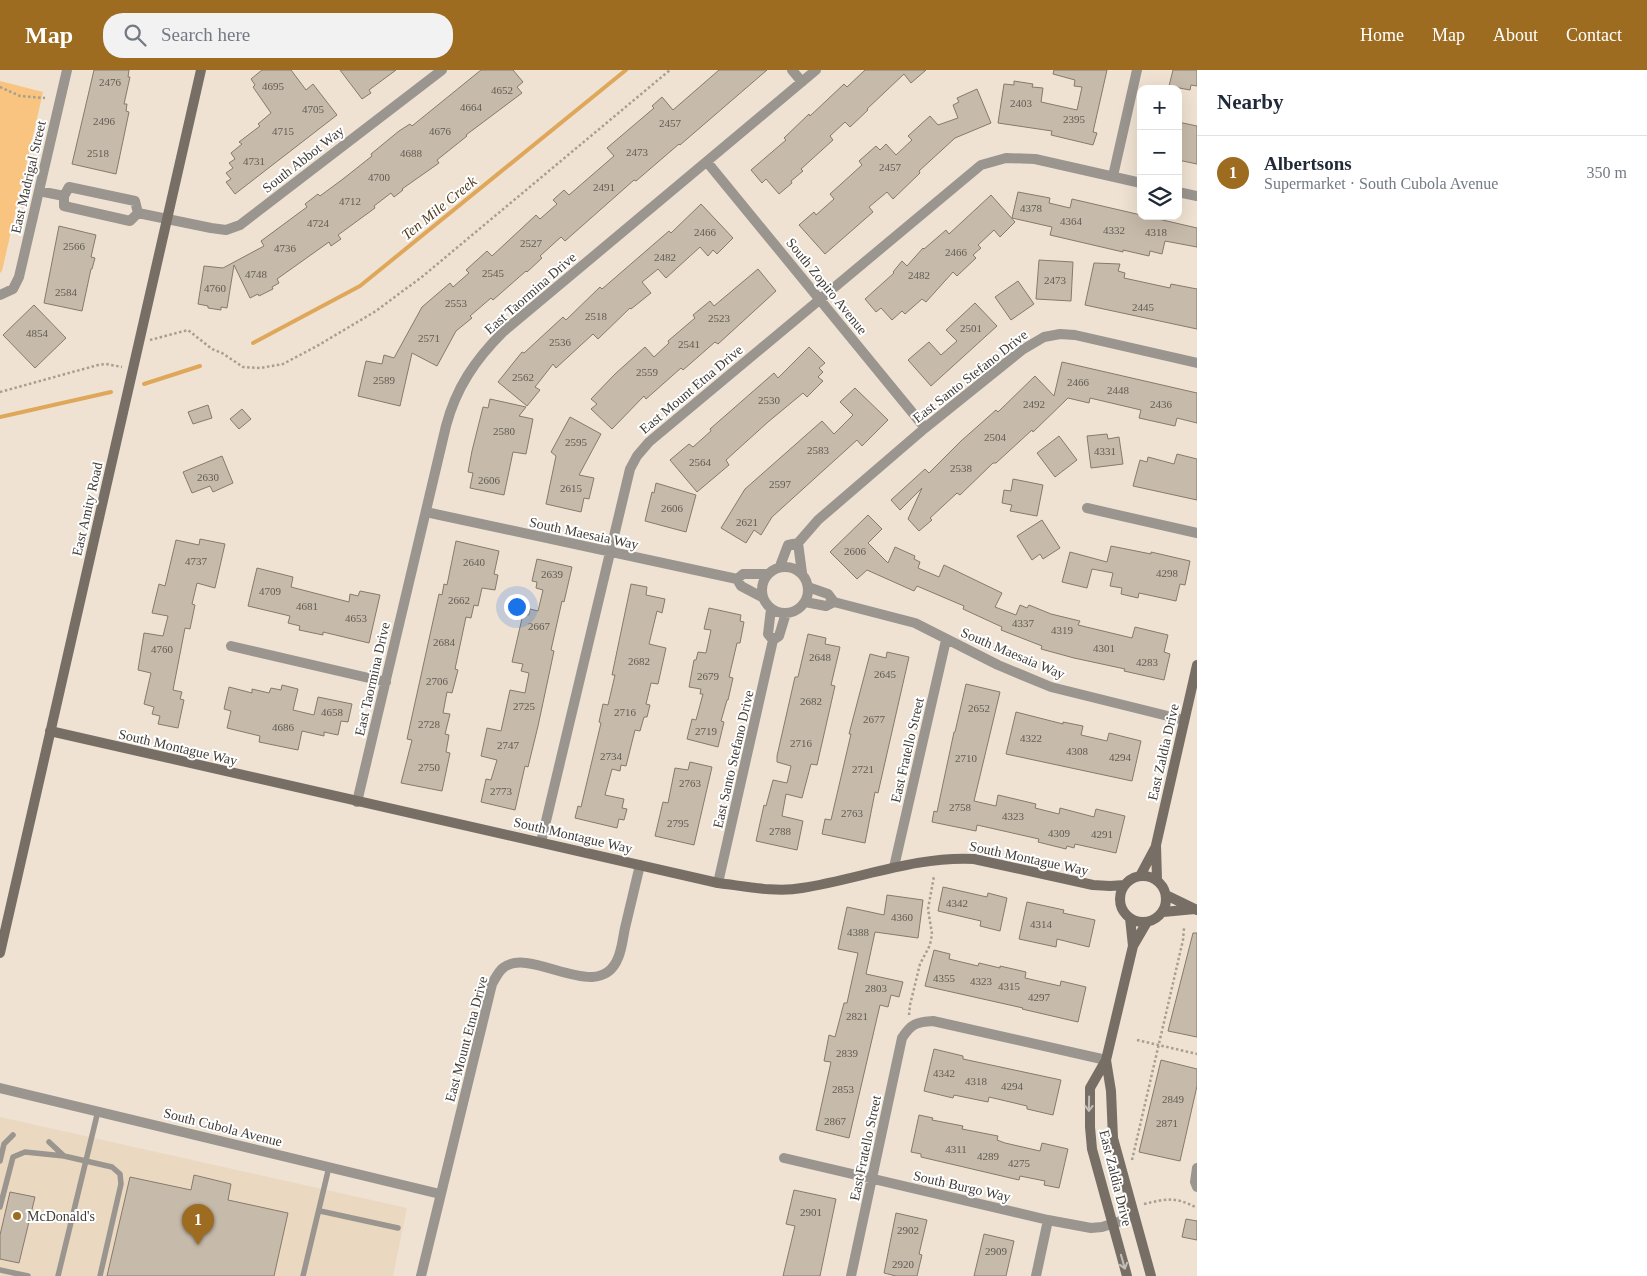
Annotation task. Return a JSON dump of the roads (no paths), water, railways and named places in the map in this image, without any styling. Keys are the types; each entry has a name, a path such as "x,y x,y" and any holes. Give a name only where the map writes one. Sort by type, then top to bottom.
{"street":[{"name":"East Madrigal Street","path":"0,295 13,289 19,277 67,70"},
{"name":"East Amity Road","path":"0,953 201,70"},
{"name":"South Abbot Way","path":"138,213 226,230 240,225 442,70"},
{"path":"792,70 802,82"},
{"name":"East Taormina Drive","path":"357,802 451,408 458,391 477,360 503,332 816,70"},
{"path":"1113,176 1136,70"},
{"name":"East Mount Etna Drive","path":"541,842 630,469 643,449 656,436 981,165 1006,158 1035,159 1137,182"},
{"name":"South Zopiro Avenue","path":"707,162 925,428"},
{"path":"69,187 135,201 138,213 130,221 64,206 64,196 69,187"},
{"path":"39,191 64,196"},
{"path":"1182,193 1197,196"},
{"name":"East Santo Stefano Drive","path":"780,566 788,545 798,542 818,520 925,428 1022,350 1044,337 1060,334 1075,335 1197,362"},
{"path":"1087,508 1197,533"},
{"name":"South Maesaia Way","path":"426,512 737,579"},
{"path":"798,542 802,573 808,587 805,602 793,612 778,612 771,609 762,597 763,581 767,574 780,566 788,566 802,573"},
{"name":"South Maesaia Way","path":"737,579 743,574 767,574"},
{"name":"South Maesaia Way","path":"737,579 740,586 762,597"},
{"name":"South Maesaia Way","path":"808,587 828,594 834,602 905,619 998,666 1051,687 1184,720"},
{"name":"South Maesaia Way","path":"805,602 826,606 834,602"},
{"name":"East Santo Stefano Drive","path":"771,609 768,634 773,640"},
{"name":"East Santo Stefano Drive","path":"718,883 773,640 779,636 786,613"},
{"name":"East Fratello Street","path":"894,867 946,640"},
{"path":"232,646 386,682"},
{"name":"East Zaldia Drive","path":"1157,880 1156,845 1197,665"},
{"name":"South Montague Way","path":"50,731 718,883 800,889 894,867 959,858 974,859 1093,886 1109,893 1120,902"},
{"name":"East Zaldia Drive","path":"1140,876 1156,845"},
{"name":"East Mount Etna Drive","path":"420,1276 492,984 504,967 525,963 583,976 595,977 608,972 618,958 640,865"},
{"path":"1140,876 1149,876 1157,880 1163,886 1166,894 1163,912 1148,922 1138,922 1130,918 1120,902 1121,893 1125,885 1132,879 1140,876"},
{"name":"South Montague Way","path":"1093,886 1125,885"},
{"path":"1166,894 1196,910"},
{"path":"1163,912 1196,910"},
{"name":"East Zaldia Drive","path":"1130,918 1133,946"},
{"name":"East Zaldia Drive","path":"1127,1276 1092,1149 1090,1088 1106,1060 1133,946 1148,922"},
{"name":"East Fratello Street","path":"851,1276 902,1038 909,1028 920,1022 933,1021 1106,1060"},
{"name":"East Zaldia Drive","path":"1106,1060 1112,1091 1113,1138 1151,1276"},
{"name":"South Cubola Avenue","path":"0,1088 440,1194"},
{"name":"South Burgo Way","path":"784,1158 1048,1220 1091,1228 1113,1224 1134,1217"},
{"path":"1197,1168 1195,1182 1197,1187"},
{"path":"1036,1276 1048,1220"}],"lane":[{"path":"58,1276 98,1111"},
{"path":"0,1161 4,1144 13,1135"},
{"path":"49,1142 64,1156"},
{"path":"0,1206 12,1158 24,1152 64,1156 112,1167 120,1174 121,1184 100,1276"},
{"path":"303,1276 330,1167"},
{"path":"320,1211 398,1228"},
{"path":"0,1270 28,1276"}],"waterway":[{"name":"Ten Mile Creek","path":"253,343 360,286 626,70"},
{"name":"Ten Mile Creek","path":"144,384 200,366"},
{"name":"Ten Mile Creek","path":"0,417 111,392"}],"place":[{"name":"McDonald's","path":"17,1216"},
{"name":"Albertsons","path":"198,1245"}]}
